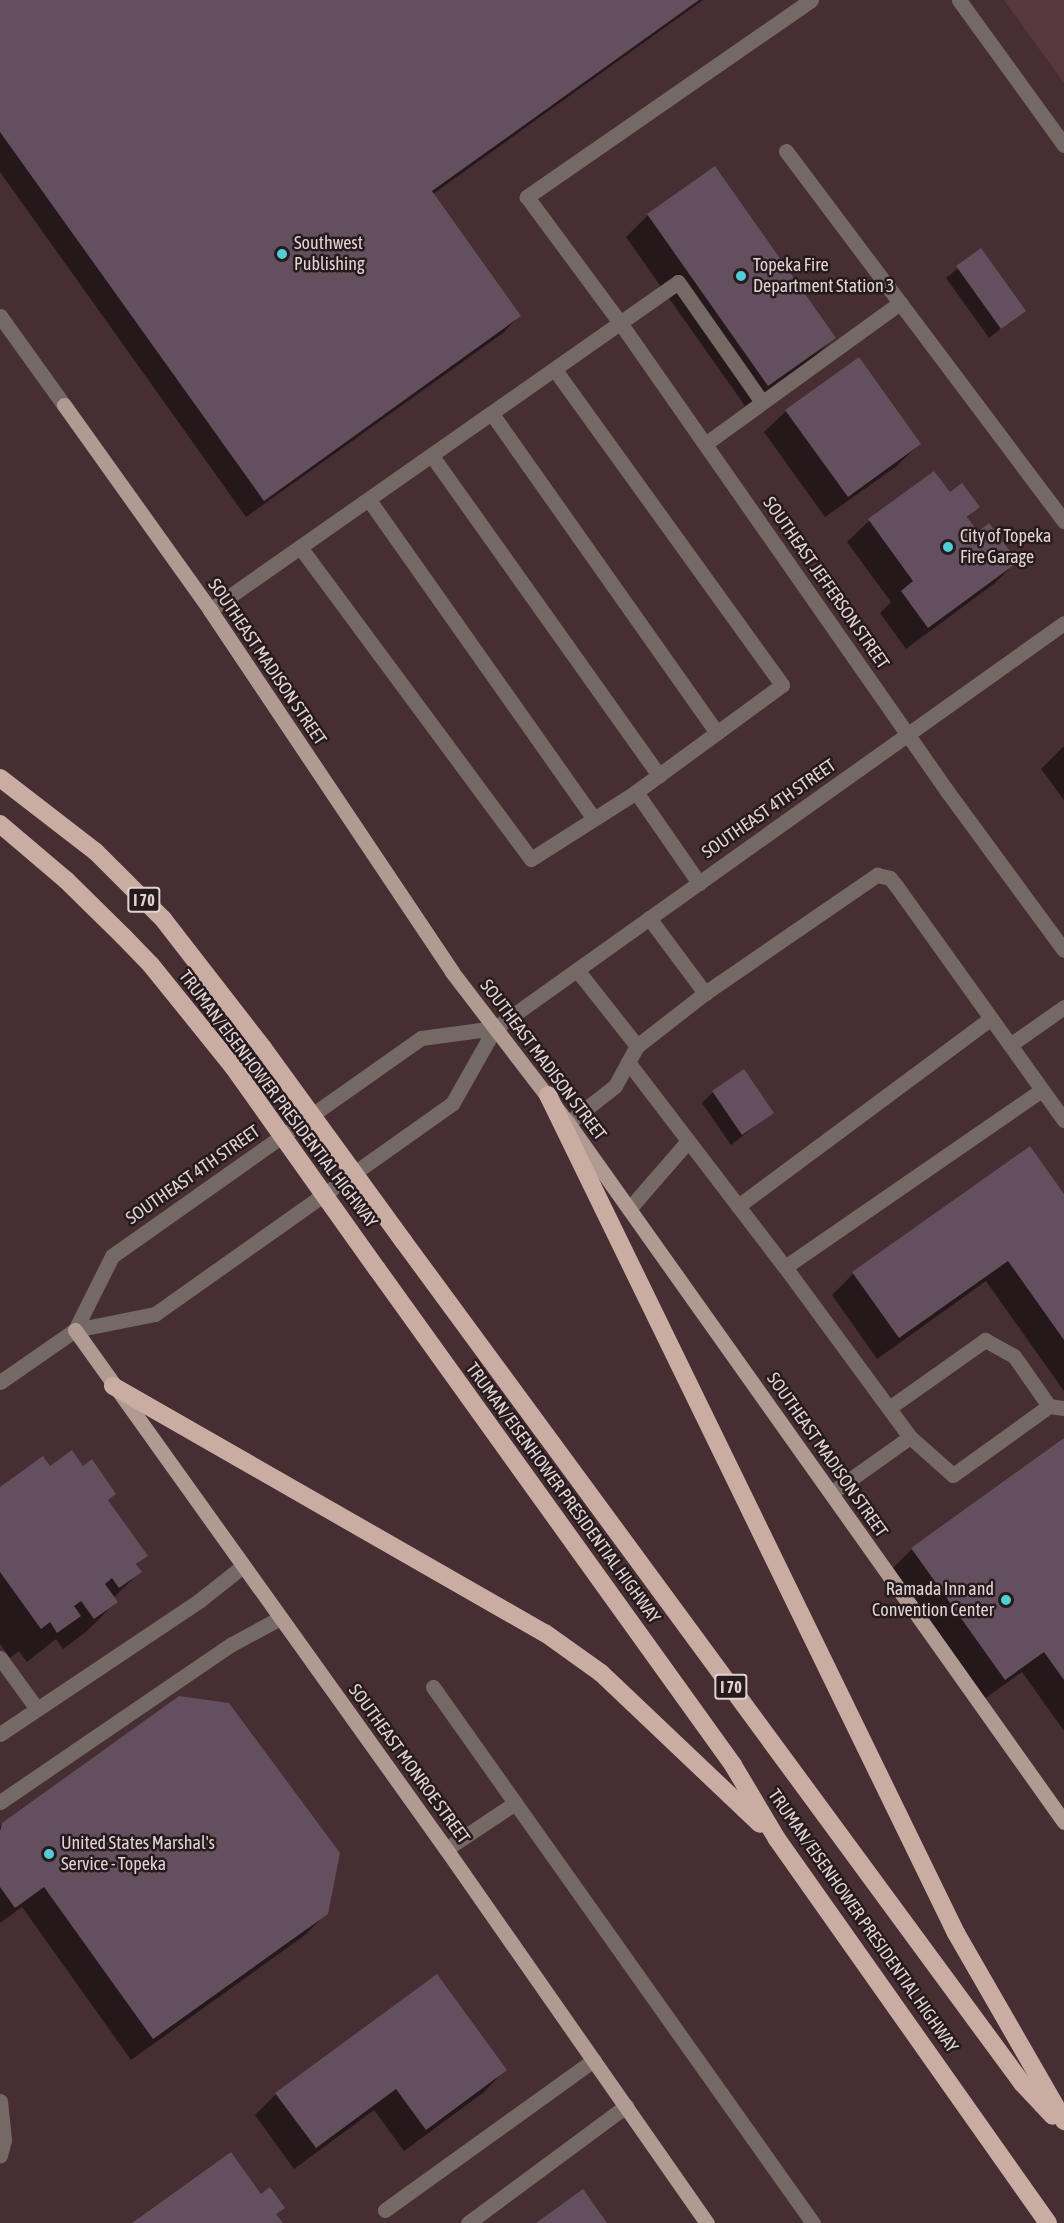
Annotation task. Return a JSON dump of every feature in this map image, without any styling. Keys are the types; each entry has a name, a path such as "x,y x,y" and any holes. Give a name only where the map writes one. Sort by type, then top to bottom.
{"highway":[{"name":"TRUMAN/EISENHOWER PRESIDENTIAL HIGHWAY","path":"0,778 96,852 163,919 263,1047 1022,2083 1064,2128"},
{"name":"TRUMAN/EISENHOWER PRESIDENTIAL HIGHWAY","path":"0,824 66,880 151,964 234,1068 733,1765 777,1839 1048,2223"},
{"path":"548,1095 956,1933 1064,2121"},
{"path":"113,1386 545,1633 601,1673 777,1839"}],"main road":[{"name":"SOUTHEAST MADISON STREET","path":"64,405 210,610 452,972 548,1095 1064,1822"},
{"name":"SOUTHEAST MONROE STREET","path":"75,1330 446,1849 707,2223"}],"street":[{"name":"SOUTHEAST JEFFERSON STREET","path":"811,0 527,197 621,324 908,734 1064,950"},
{"path":"960,0 1064,145"},
{"path":"786,151 1064,520"},
{"path":"210,610 678,282 762,402"},
{"path":"705,444 900,303"},
{"name":"SOUTHEAST MADISON STREET","path":"0,316 64,405"},
{"path":"300,547 531,859 636,792 782,685 555,370"},
{"path":"492,414 717,733"},
{"path":"432,456 659,776"},
{"path":"369,500 594,819"},
{"name":"SOUTHEAST 4TH STREET","path":"0,1382 75,1330 155,1314 452,1104 495,1028 1064,622"},
{"path":"636,792 699,883"},
{"path":"568,1123 615,1086 637,1046 705,993 877,875 890,878 897,887 1064,1120"},
{"path":"649,918 705,993"},
{"path":"577,970 637,1046"},
{"path":"1010,1045 1064,1007"},
{"path":"738,1206 991,1018"},
{"name":"SOUTHEAST 4TH STREET","path":"75,1330 112,1256 421,1038 495,1028"},
{"path":"628,1062 785,1267 910,1437 953,1475 1057,1407 1014,1356 986,1340 889,1408"},
{"path":"785,1267 1042,1089"},
{"path":"629,1209 688,1141"},
{"path":"831,1493 910,1437"},
{"path":"0,1734 200,1600 243,1566"},
{"path":"0,1802 232,1644 280,1618"},
{"path":"0,1658 37,1709"},
{"path":"433,1687 813,2223"},
{"path":"446,1849 515,1803"},
{"path":"385,2210 594,2060"},
{"path":"0,2101 3,2121 1,2152"},
{"path":"468,2223 626,2106"}],"shaded area":[{"path":"1004,0 1064,0 1064,83 1013,13"}],"building":[{"name":"Southwest Publishing","path":"0,0 699,0 432,191 521,316 264,501 0,132"},
{"name":"Topeka Fire Department Station 3","path":"715,166 836,338 768,386 647,214"},
{"path":"981,248 1026,311 1001,329 956,266"},
{"path":"859,357 921,444 848,497 785,410"},
{"name":"City of Topeka Fire Garage","path":"934,471 950,492 962,483 980,507 967,517 978,532 989,523 1018,562 928,628 901,591 913,581 868,519"},
{"path":"744,1069 774,1113 742,1135 712,1091"},
{"path":"1030,1146 1064,1194 1064,1340 1008,1261 899,1338 852,1272"},
{"name":"Ramada Inn and Convention Center","path":"1064,1438 1064,1680 1044,1652 1005,1680 911,1548"},
{"path":"72,1450 83,1466 92,1459 116,1494 108,1500 148,1556 136,1564 142,1572 119,1588 112,1578 105,1584 118,1602 94,1619 81,1601 74,1606 81,1616 57,1633 50,1622 41,1629 0,1572 0,1487 43,1456 50,1466"},
{"path":"179,1696 229,1703 340,1853 328,1914 153,2039 44,1887 15,1908 0,1887 0,1831 2,1823"},
{"path":"437,1974 507,2070 426,2130 396,2089 316,2148 275,2093"},
{"path":"231,2152 261,2194 270,2187 285,2208 276,2214 283,2223 132,2223"},
{"path":"583,2189 607,2223 536,2223"}],"place":[{"name":"Southwest Publishing","path":"282,254"},
{"name":"Topeka Fire Department Station 3","path":"741,276"},
{"name":"City of Topeka Fire Garage","path":"948,547"},
{"name":"Ramada Inn and Convention Center","path":"1006,1600"},
{"name":"United States Marshal's Service - Topeka","path":"49,1854"}]}
